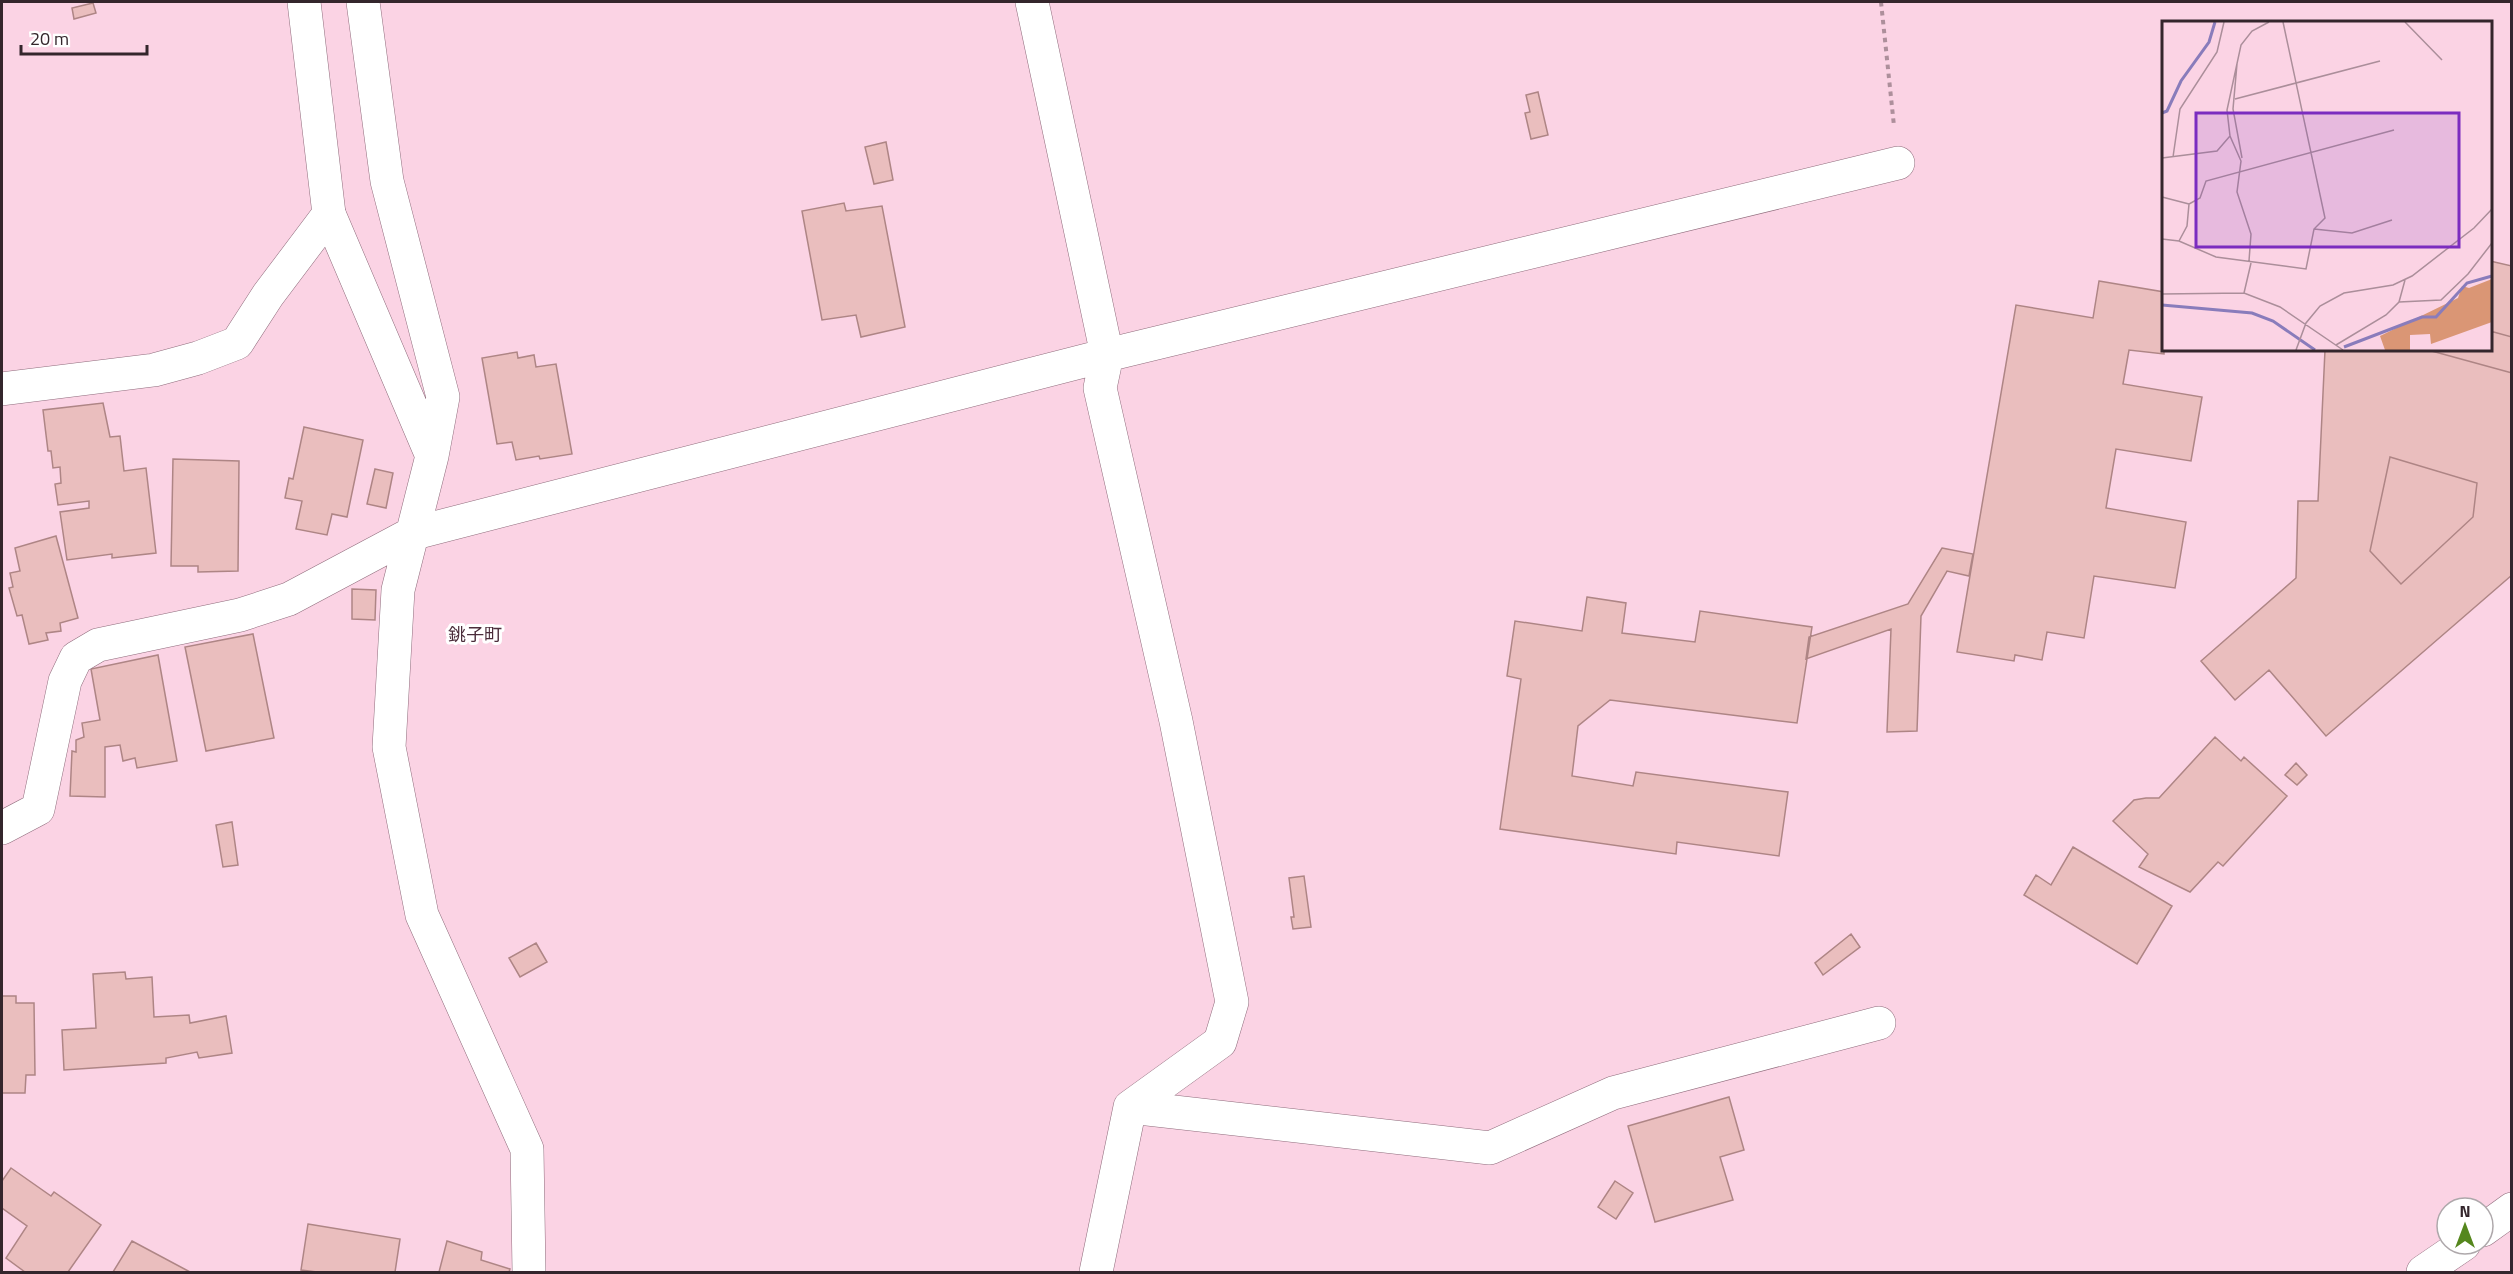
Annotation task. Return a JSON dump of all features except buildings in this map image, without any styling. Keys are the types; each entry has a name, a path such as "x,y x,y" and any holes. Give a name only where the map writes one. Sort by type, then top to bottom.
{"street":[{"path":"304,2 329,214 432,456"},
{"path":"363,2 387,181 443,397 432,456 398,590 390,747 422,915 527,1149 529,1272"},
{"path":"1032,2 1107,356 1100,388 1176,721 1232,1002 1220,1042 1130,1107 1096,1272"},
{"path":"2,828 38,809 65,681 76,658 98,645 240,615 289,599 411,534 1107,356 1898,163"},
{"path":"2,389 154,370 198,358 237,343 268,295 329,214"},
{"path":"1130,1107 1490,1148 1614,1093 1879,1023"},
{"path":"2495,1221 2511,1209"},
{"path":"2423,1272 2446,1256"}],"path":[{"path":"1881,2 1898,163"}],"district":[{"name":"銚子町","path":"475,634"}]}
